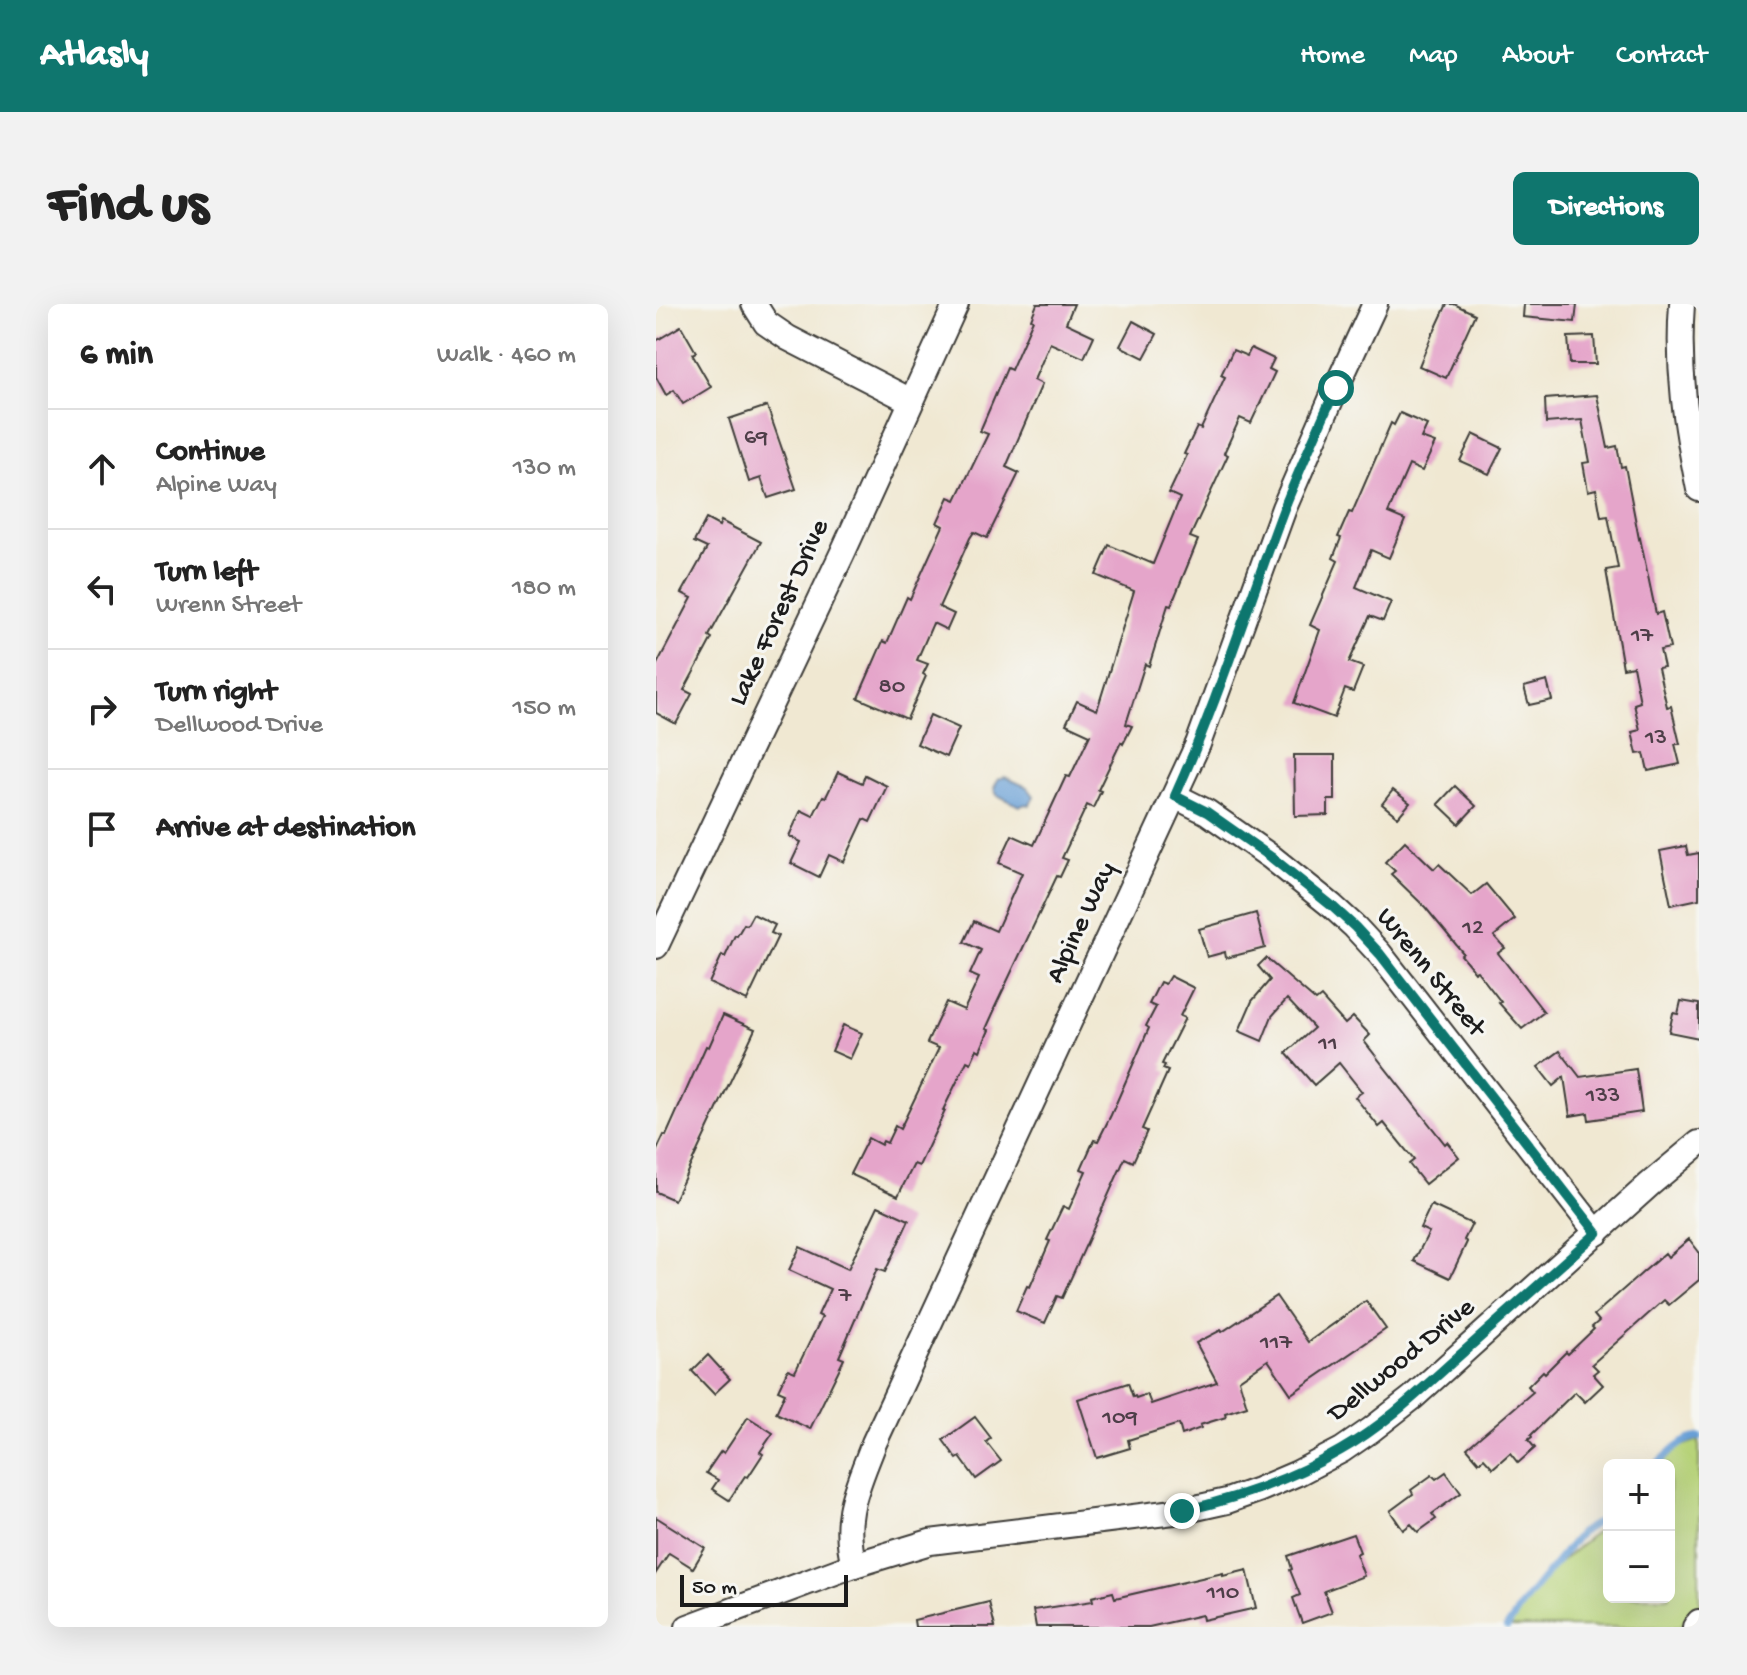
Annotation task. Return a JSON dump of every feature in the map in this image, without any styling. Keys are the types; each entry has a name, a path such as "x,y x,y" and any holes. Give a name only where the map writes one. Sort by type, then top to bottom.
{"street":[{"path":"754,304 766,323 788,338 911,401"},
{"name":"Lake Forest Drive","path":"656,946 956,304"},
{"name":"Alpine Way","path":"854,1565 848,1545 848,1524 852,1500 874,1443 1198,744 1284,508 1375,304"},
{"path":"1682,304 1681,376 1699,489"},
{"name":"Wrenn Street","path":"1175,796 1207,812 1271,857 1355,927 1380,954 1597,1233"},
{"name":"Dellwood Drive","path":"688,1627 854,1565 930,1542 1182,1511 1227,1501 1298,1473 1352,1443 1412,1398 1699,1143"}],"green space":[{"path":"1699,1440 1699,1604 1680,1627 1508,1627 1559,1563 1603,1526 1603,1603 1675,1603 1675,1459 1667,1459 1678,1447"}],"water":[{"path":"1005,777 1027,787 1034,796 1030,805 1020,806 997,795 994,788 998,779"}],"building":[{"path":"1037,304 1074,304 1066,323 1094,336 1084,358 1050,343 1034,380 1042,384 1006,467 1019,473 987,538 974,532 970,538 939,607 954,614 947,630 933,623 917,660 928,664 923,674 926,676 907,719 858,698 883,641 887,643 907,597 910,599 943,526 937,523 949,497 956,500 988,434 980,431 1007,368 1011,370"},
{"path":"1447,304 1475,314 1446,378 1419,366"},
{"path":"1524,304 1577,304 1575,322 1523,317"},
{"path":"1133,321 1157,334 1144,358 1120,346"},
{"path":"681,326 696,352 692,354 711,387 683,404 674,390 666,395 656,377 656,341"},
{"path":"1594,336 1596,364 1570,364 1568,337"},
{"path":"1251,348 1274,359 1269,369 1275,372 1251,423 1240,418 1224,453 1228,455 1190,537 1198,540 1171,606 1168,605 1149,666 1145,664 1126,724 1132,726 1098,790 1101,791 1093,808 1087,805 1062,858 1068,860 1060,877 1057,876 994,1009 980,1051 977,1049 971,1063 967,1061 919,1166 914,1164 898,1196 850,1174 868,1138 881,1145 883,1141 887,1143 895,1126 900,1129 939,1048 927,1043 946,1002 964,1010 979,978 970,974 981,950 964,942 974,921 996,931 1022,873 999,863 1012,835 1034,845 1066,776 1070,777 1090,735 1066,724 1077,701 1097,710 1134,591 1096,575 1109,545 1153,564 1180,498 1169,493 1187,455 1184,454 1197,427 1201,429 1225,377 1221,375 1233,350 1247,356"},
{"path":"1597,395 1608,448 1617,446 1621,467 1625,466 1656,614 1662,612 1670,648 1660,650 1664,667 1658,668 1680,744 1675,744 1680,764 1648,771 1644,753 1637,754 1632,732 1640,730 1634,704 1640,702 1633,666 1623,668 1606,570 1618,568 1608,516 1601,517 1596,489 1588,491 1583,463 1590,462 1582,420 1546,423 1545,399"},
{"path":"767,406 796,489 768,498 761,478 749,482 729,419"},
{"path":"1400,413 1427,425 1421,438 1435,443 1422,471 1409,465 1388,513 1405,520 1389,558 1371,550 1356,587 1391,602 1383,621 1370,616 1349,662 1363,667 1353,692 1345,689 1334,718 1294,703 1320,630 1310,625 1338,561 1333,558 1341,538 1338,537 1349,512 1352,513 1391,423 1394,425"},
{"path":"1473,434 1502,448 1489,474 1460,461"},
{"path":"706,519 719,526 721,521 761,542 709,636 712,638 684,690 692,694 676,724 656,713 656,666 692,598 682,593 707,548 694,542"},
{"path":"1547,681 1552,700 1529,705 1524,687"},
{"path":"930,715 959,728 946,757 917,744"},
{"path":"1294,755 1335,755 1335,800 1328,800 1328,815 1295,816"},
{"path":"838,772 862,783 865,775 887,786 870,822 864,819 844,862 829,855 819,877 791,863 801,842 789,836 801,810 813,816"},
{"path":"1455,786 1476,806 1459,824 1438,804"},
{"path":"1393,790 1410,803 1398,817 1382,804"},
{"path":"1405,841 1434,869 1439,864 1472,895 1486,884 1515,919 1494,936 1505,948 1498,953 1544,1012 1522,1029 1425,907 1391,874 1395,871 1385,862"},
{"path":"1686,846 1688,855 1699,853 1699,899 1671,905 1660,851"},
{"path":"1256,913 1265,948 1226,958 1225,952 1207,957 1199,929"},
{"path":"753,914 775,925 771,933 778,936 747,1001 709,983 722,955 725,957 735,935 744,924 747,925"},
{"path":"1266,958 1316,1001 1321,997 1345,1024 1353,1017 1370,1035 1364,1041 1445,1144 1447,1142 1459,1157 1425,1184 1409,1164 1414,1160 1384,1123 1379,1127 1355,1097 1362,1092 1339,1063 1314,1085 1286,1053 1314,1028 1287,999 1272,1016 1262,1041 1239,1031 1252,1001 1270,980 1258,966"},
{"path":"1170,976 1194,988 1180,1016 1185,1018 1162,1064 1165,1065 1163,1069 1168,1071 1142,1129 1147,1131 1133,1162 1125,1158 1062,1298 1057,1296 1045,1323 1016,1311 1027,1286 1030,1287 1063,1206 1069,1209 1086,1171 1081,1169 1094,1140 1098,1141 1111,1115 1149,1028 1146,1026 1156,1007 1149,1004 1160,982 1165,984"},
{"path":"1681,1001 1699,1004 1699,1038 1669,1032 1673,1013 1678,1014"},
{"path":"723,1015 755,1029 674,1200 656,1192 656,1152"},
{"path":"843,1025 862,1033 850,1059 832,1051"},
{"path":"1560,1051 1580,1077 1636,1069 1642,1112 1589,1120 1588,1113 1570,1116 1564,1077 1553,1086 1538,1067"},
{"path":"1431,1205 1472,1224 1450,1278 1414,1261 1429,1232 1420,1228"},
{"path":"878,1206 909,1220 885,1272 877,1269 839,1357 844,1359 810,1429 776,1413 785,1393 778,1390 788,1369 795,1372 822,1317 818,1315 830,1289 789,1270 800,1247 848,1269"},
{"path":"1689,1239 1699,1252 1699,1280 1669,1305 1664,1300 1592,1364 1598,1370 1593,1374 1603,1385 1585,1402 1575,1392 1531,1435 1528,1440 1535,1448 1518,1463 1510,1453 1493,1468 1484,1458 1479,1462 1467,1448 1533,1392 1528,1386 1594,1329 1592,1327 1599,1321 1594,1315 1665,1253 1668,1257"},
{"path":"1276,1296 1308,1342 1366,1301 1386,1329 1291,1394 1268,1360 1239,1380 1247,1406 1225,1413 1226,1417 1200,1425 1201,1428 1182,1435 1179,1424 1128,1440 1130,1448 1097,1458 1078,1399 1128,1383 1133,1397 1147,1394 1151,1404 1217,1382 1196,1343 1222,1332"},
{"path":"708,1355 730,1379 714,1394 692,1371"},
{"path":"748,1417 773,1433 748,1477 745,1476 729,1500 712,1489 718,1480 706,1473"},
{"path":"975,1417 991,1438 986,1442 1001,1461 976,1479 943,1440"},
{"path":"1446,1472 1461,1493 1432,1514 1436,1519 1418,1532 1411,1524 1403,1530 1390,1511 1432,1475 1436,1479"},
{"path":"656,1517 705,1548 693,1568 669,1553 656,1573"},
{"path":"1353,1534 1364,1576 1324,1591 1332,1612 1302,1623 1293,1598 1300,1595 1288,1556"},
{"path":"1247,1570 1256,1608 1203,1620 1202,1615 1149,1627 1036,1627 1033,1610 1093,1601 1092,1597 1113,1592 1115,1598"},
{"path":"989,1602 995,1627 915,1627 914,1620"}],"waterway":[{"path":"1663,1459 1681,1444 1699,1437"},
{"path":"1507,1627 1580,1533 1603,1519"}],"route":[{"path":"1182,1511 1258,1490 1342,1450 1412,1398 1597,1233 1380,954 1355,927 1271,857 1207,812 1175,796 1218,692 1284,508 1336,388"}]}
